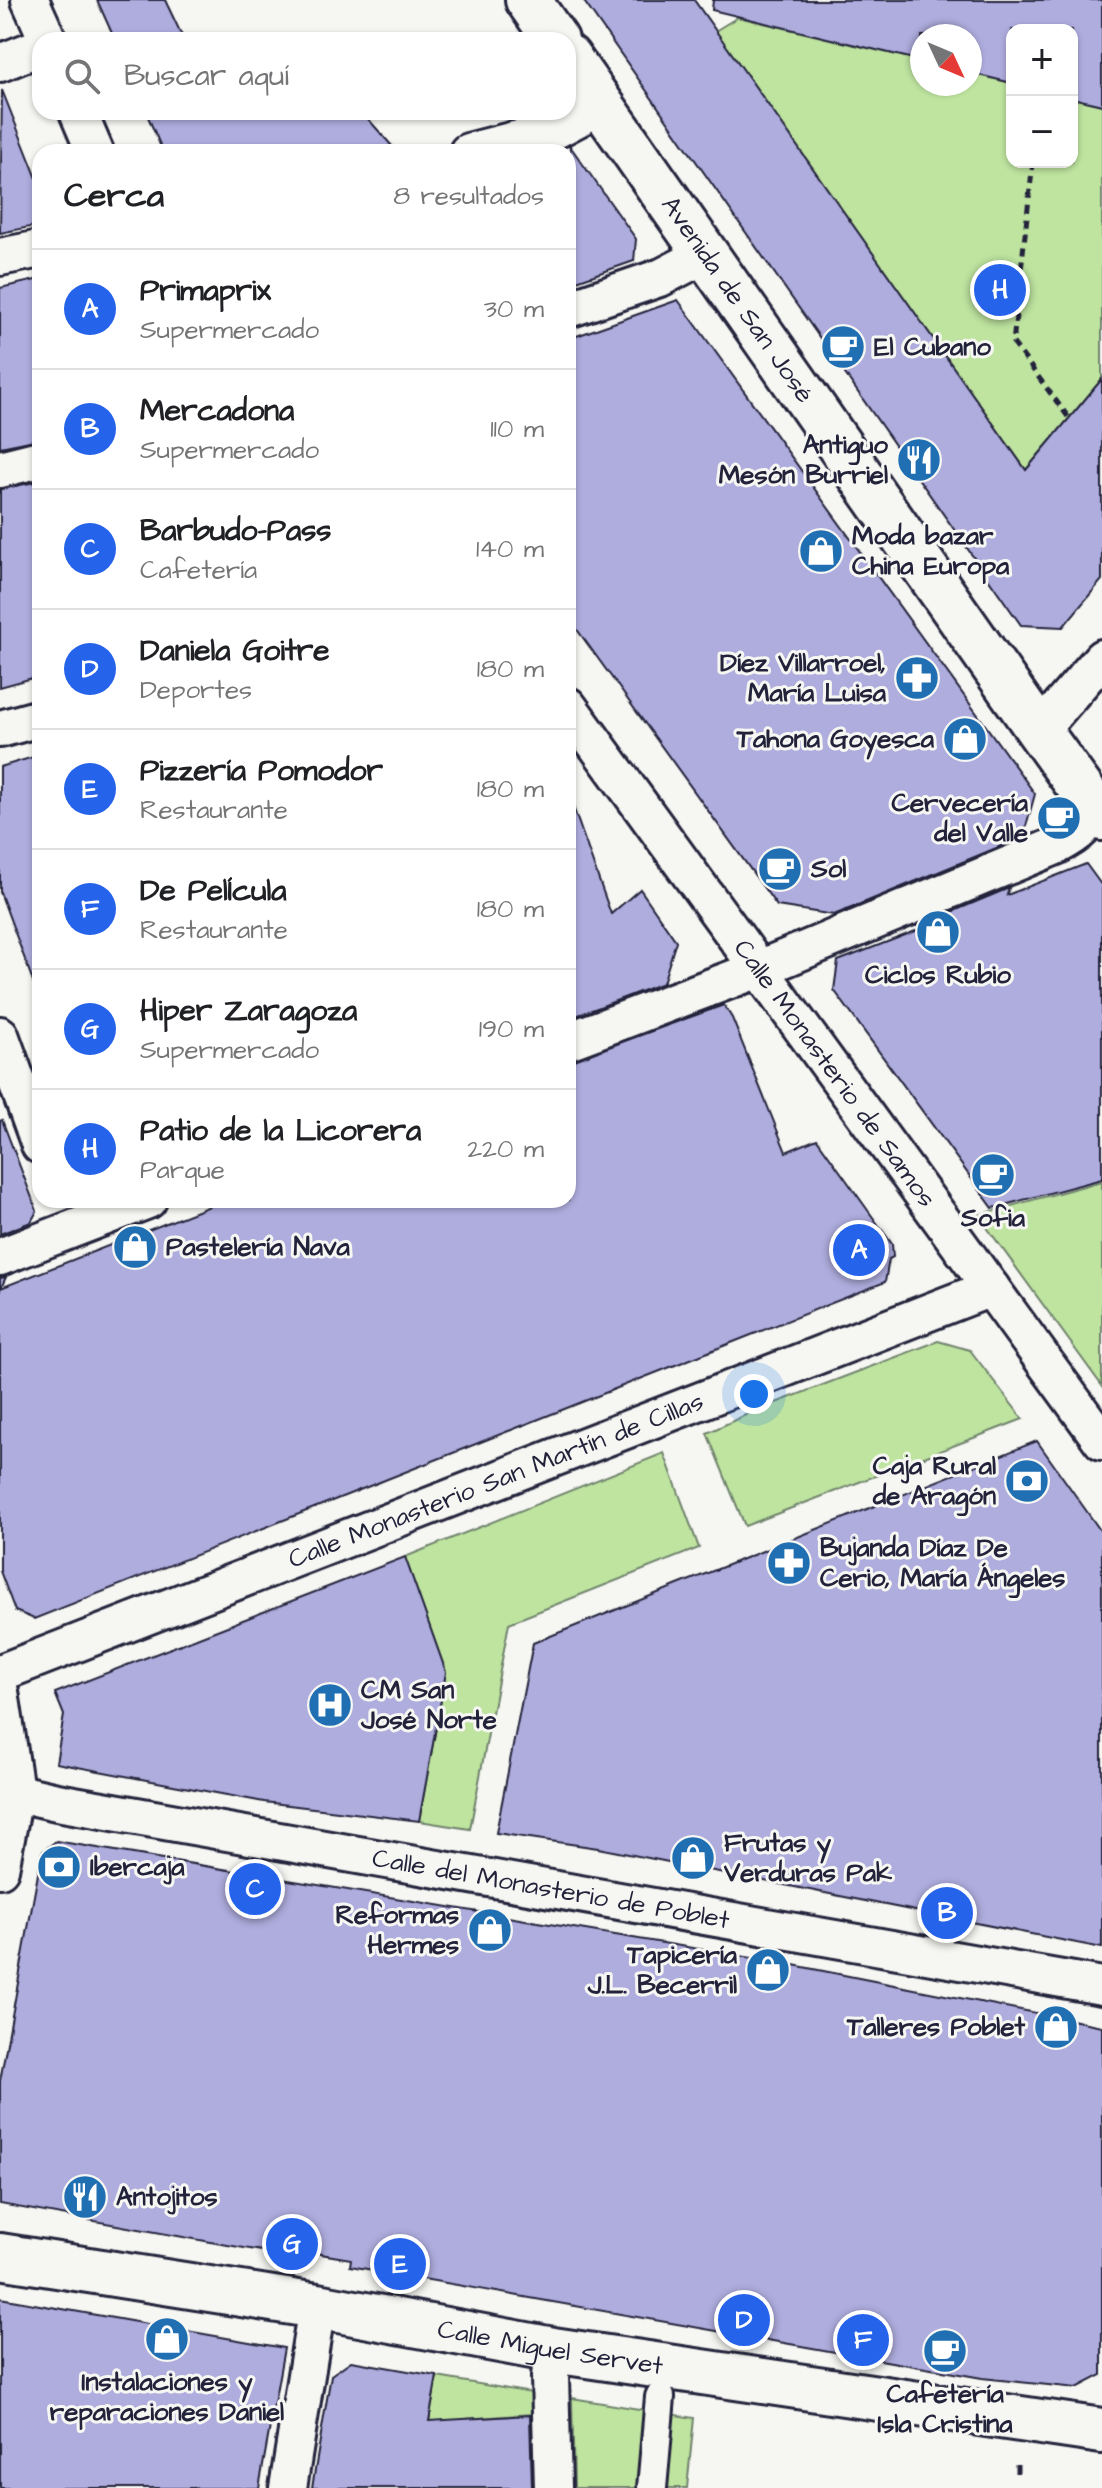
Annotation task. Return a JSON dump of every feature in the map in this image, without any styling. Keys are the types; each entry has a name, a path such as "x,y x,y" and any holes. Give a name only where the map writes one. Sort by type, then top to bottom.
{"main road":[{"path":"528,0 550,32"},
{"name":"Avenida de San José","path":"576,68 1097,811"},
{"name":"Calle Miguel Servet","path":"0,2256 317,2306 553,2350 1102,2431"}],"street":[{"path":"30,0 44,32"},
{"path":"0,63 32,50"},
{"path":"576,119 602,105"},
{"path":"81,120 92,144"},
{"path":"499,144 557,129 574,120"},
{"path":"0,257 32,251"},
{"path":"576,306 662,277 706,254"},
{"path":"0,469 32,461"},
{"path":"1039,731 1102,658"},
{"name":"Calle Monasterio de Samos","path":"576,717 1102,1441"},
{"path":"0,729 32,720"},
{"path":"576,1038 759,969 1058,845 1084,829 1097,811"},
{"path":"0,1035 32,1123"},
{"path":"0,1257 65,1215 104,1208"},
{"name":"Calle Monasterio San Martín de Cillas","path":"0,1673 991,1288"},
{"path":"0,1692 8,1790 0,1869"},
{"name":"Calle del Monasterio de Poblet","path":"8,1790 73,1805 1102,1986"},
{"path":"288,2488 317,2306"},
{"path":"553,2350 550,2377 553,2488"},
{"path":"652,2488 660,2397"}],"path":[{"path":"1032,168 1013,343 1069,418"},
{"path":"1017,2464 1017,2473"}],"green space":[{"path":"738,17 910,58 910,96 982,96 982,76 1006,82 1006,168 1078,168 1078,99 1102,105 1102,379 1026,470 715,31"},
{"path":"1102,1181 1102,1386 978,1215"},
{"path":"938,1341 970,1350 1023,1419 745,1526 707,1433 752,1412"},
{"path":"664,1453 699,1548 509,1623 470,1829 419,1821 446,1672 405,1557"},
{"path":"437,2377 532,2393 532,2414 465,2419 417,2488"},
{"path":"572,2398 694,2418 687,2488 574,2488"}],"building":[{"path":"97,0 165,0 180,32 111,32"},
{"path":"583,0 694,0 1026,470 1102,379 1102,580 1063,627 1021,625"},
{"path":"713,0 1102,0 1102,105 1078,99 1078,24 1006,24 1006,82 982,76 982,24 910,24 910,58 712,10"},
{"path":"2,90 32,166 32,227 0,233"},
{"path":"149,120 369,120 390,144 160,144"},
{"path":"576,154 636,239 634,261 576,281"},
{"path":"32,281 32,441 0,447 0,288"},
{"path":"678,300 1035,794 1023,837 834,915 777,906 576,628 576,336"},
{"path":"32,483 32,678 0,687 0,489"},
{"path":"32,757 32,978 0,892 0,767"},
{"path":"576,815 611,914 640,889 676,941 663,983 576,1016"},
{"path":"1086,864 1102,886 1102,1179 993,1208 834,990 838,961 926,927 918,926 1009,888 1007,895"},
{"path":"724,1005 786,1152 817,1139 892,1244 893,1257 889,1259 885,1282 34,1619 15,1611 0,1571 0,1278 6,1277 1,1288 205,1208 576,1208 576,1058"},
{"path":"0,1121 32,1198 32,1208 37,1211 31,1222 0,1234"},
{"path":"1037,1441 1102,1533 1102,1948 598,1848 496,1833 533,1643"},
{"name":"CM San José Norte","path":"405,1557 446,1672 419,1821 264,1802 56,1763 64,1715 55,1693"},
{"path":"56,1841 788,1964 1102,2026 1102,2375 1077,2388 982,2378 350,2266 351,2259 302,2251 300,2258 0,2204 0,2081 42,1852"},
{"path":"0,2298 284,2348 259,2488 0,2488"},
{"path":"351,2361 437,2376 429,2421 530,2415 532,2488 312,2488 331,2375"}],"place":[{"name":"Patio de la Licorera","path":"1000,290"},
{"name":"El Cubano","path":"843,347"},
{"name":"Antiguo Mesón Burriel","path":"919,460"},
{"name":"Moda bazar China Europa","path":"821,551"},
{"name":"Díez Villarroel, María Luisa","path":"917,678"},
{"name":"Tahona Goyesca","path":"965,739"},
{"name":"Cervecería del Valle","path":"1059,818"},
{"name":"Sol","path":"780,869"},
{"name":"Ciclos Rubio","path":"938,932"},
{"name":"Sofia","path":"993,1175"},
{"name":"Pastelería Nava","path":"135,1247"},
{"name":"Primaprix","path":"859,1250"},
{"name":"Caja Rural de Aragón","path":"1027,1481"},
{"name":"Bujanda Díaz De Cerio, María Ángeles","path":"789,1563"},
{"name":"CM San José Norte","path":"330,1705"},
{"name":"Frutas y Verduras Pak","path":"693,1858"},
{"name":"Ibercaja","path":"59,1867"},
{"name":"Barbudo-Pass","path":"255,1889"},
{"name":"Mercadona","path":"947,1913"},
{"name":"Reformas Hermes","path":"490,1930"},
{"name":"Tapicería J.L. Becerril","path":"768,1970"},
{"name":"Talleres Poblet","path":"1056,2027"},
{"name":"Antojitos","path":"85,2197"},
{"name":"Hiper Zaragoza","path":"292,2244"},
{"name":"Pizzería Pomodor","path":"400,2264"},
{"name":"Daniela Goitre","path":"744,2320"},
{"name":"Instalaciones y reparaciones Daniel","path":"167,2339"},
{"name":"De PelÍcula","path":"863,2340"},
{"name":"Cafetería Isla Cristina","path":"945,2351"}]}
